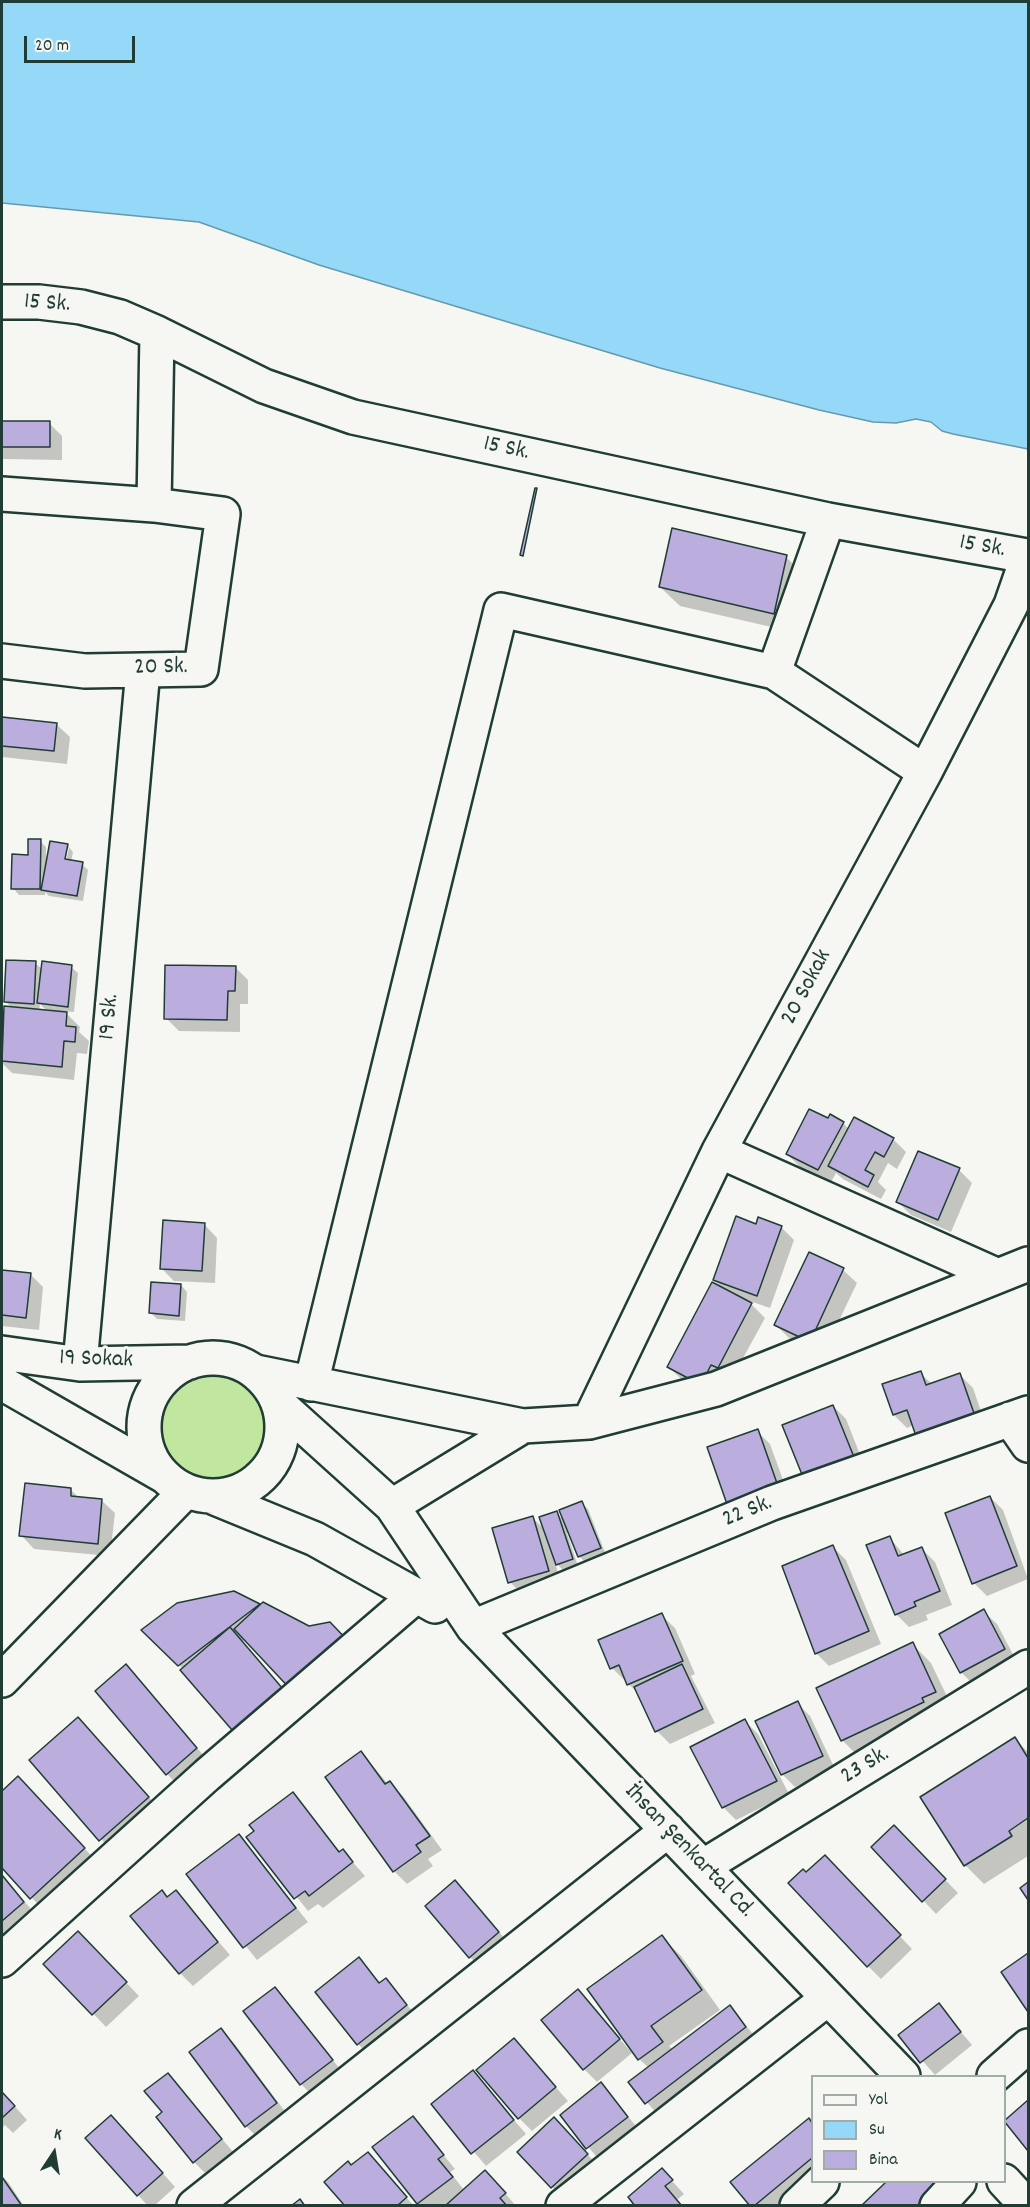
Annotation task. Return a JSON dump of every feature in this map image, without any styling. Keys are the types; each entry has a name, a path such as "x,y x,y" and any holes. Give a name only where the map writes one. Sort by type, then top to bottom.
{"street":[{"name":"15 Sk.","path":"2,303 39,302 81,307 120,317 158,333 264,386 332,411 828,520 1028,556"},
{"path":"2,494 154,506 158,333"},
{"name":"20 Sk.","path":"2,661 85,670 201,669 223,514 154,506"},
{"path":"774,672 828,520"},
{"name":"20 Sokak","path":"589,1422 719,1151 925,772 1011,605 1028,556"},
{"path":"312,1384 501,610 774,672 925,772"},
{"name":"19 Sk.","path":"80,1364 143,670"},
{"path":"719,1151 996,1275"},
{"path":"256,1372 272,1390 279,1404 282,1426 280,1447 270,1467 254,1483 234,1493 188,1488 151,1458 144,1436 145,1412 154,1390 170,1372 190,1362 213,1358 236,1361 256,1372 523,1426 589,1422 716,1389 996,1275 1029,1264"},
{"name":"19 Sokak","path":"2,1353 80,1364 190,1362"},
{"path":"2,1383 188,1488 315,1539 473,1627"},
{"path":"279,1404 392,1506 473,1627"},
{"path":"1019,1416 1029,1445"},
{"name":"22 Sk.","path":"473,1627 772,1503 1019,1416"},
{"path":"392,1506 523,1426"},
{"path":"2,1680 188,1488"},
{"path":"2,1960 207,1775 417,1595"},
{"name":"İhsan Şenkartal Cd.","path":"473,1627 902,2075"},
{"name":"23 Sk.","path":"704,1866 1029,1667"},
{"path":"194,2205 668,1830"},
{"path":"563,2205 827,1999"},
{"path":"995,2075 1029,2046"},
{"path":"1006,2182 1027,2205"},
{"path":"797,2205 820,2183"},
{"path":"937,2205 957,2183"}],"green space":[{"path":"213,1376 233,1380 249,1391 260,1407 264,1427 260,1447 249,1463 233,1474 213,1478 193,1474 177,1463 166,1447 162,1427 166,1407 177,1391 193,1380"}],"water":[{"path":"2,2 1028,2 1028,449 953,434 942,431 931,422 916,419 896,423 873,422 660,368 319,265 199,222 2,203"}],"building":[{"path":"2,421 50,421 50,447 2,447"},
{"path":"535,488 537,488 523,556 520,555"},
{"path":"672,528 787,555 774,614 659,587"},
{"path":"2,717 57,723 54,751 2,746"},
{"path":"28,839 41,839 40,889 11,889 12,854 28,855"},
{"path":"50,841 68,844 65,859 83,862 77,896 41,890"},
{"path":"6,960 36,961 34,1004 4,1002"},
{"path":"42,961 72,965 68,1007 37,1003"},
{"path":"165,965 236,966 235,991 228,991 227,1020 164,1019"},
{"path":"4,1006 67,1012 66,1026 76,1027 75,1042 64,1041 62,1067 2,1061"},
{"path":"809,1109 828,1118 830,1114 844,1122 818,1170 786,1154"},
{"path":"854,1117 894,1138 884,1157 875,1152 865,1170 874,1175 868,1187 828,1166"},
{"path":"918,1151 960,1168 938,1220 896,1202"},
{"path":"736,1216 756,1224 758,1217 782,1226 757,1296 713,1280"},
{"path":"163,1220 205,1223 202,1271 160,1269"},
{"path":"809,1252 844,1268 810,1342 774,1325"},
{"path":"2,1270 31,1273 26,1318 2,1315"},
{"path":"151,1282 181,1284 179,1316 149,1313"},
{"path":"712,1282 752,1303 718,1368 711,1365 701,1385 667,1367"},
{"path":"921,1371 926,1385 960,1373 976,1419 917,1439 907,1410 893,1415 882,1384"},
{"path":"833,1405 856,1462 805,1482 782,1425"},
{"path":"758,1429 779,1489 728,1507 707,1447"},
{"path":"25,1483 71,1488 71,1496 102,1499 98,1544 19,1536"},
{"path":"990,1496 1017,1566 972,1584 945,1513"},
{"path":"582,1501 601,1548 578,1557 559,1510"},
{"path":"557,1511 573,1559 556,1565 539,1517"},
{"path":"533,1516 549,1571 508,1583 492,1528"},
{"path":"890,1536 898,1556 922,1547 940,1591 914,1602 916,1606 895,1615 866,1545"},
{"path":"833,1545 869,1631 815,1654 782,1566"},
{"path":"234,1591 260,1604 178,1666 141,1630 177,1603"},
{"path":"263,1602 309,1626 330,1622 350,1643 295,1694 234,1629"},
{"path":"984,1609 1005,1649 960,1673 939,1634"},
{"path":"662,1613 683,1661 627,1685 619,1665 610,1669 598,1640"},
{"path":"230,1627 289,1696 239,1738 180,1670"},
{"path":"913,1642 936,1692 922,1698 924,1702 841,1741 816,1688"},
{"path":"126,1664 197,1748 166,1775 95,1691"},
{"path":"682,1664 703,1709 655,1732 634,1687"},
{"path":"798,1701 823,1756 781,1775 755,1721"},
{"path":"78,1717 149,1797 99,1841 29,1760"},
{"path":"745,1719 777,1781 722,1808 690,1747"},
{"path":"1015,1737 1028,1758 1028,1818 1009,1831 1012,1836 964,1866 920,1797"},
{"path":"361,1751 385,1784 390,1781 430,1836 416,1845 421,1852 393,1872 325,1777"},
{"path":"18,1776 85,1848 30,1899 2,1868 2,1791"},
{"path":"293,1792 339,1852 343,1849 353,1862 309,1896 305,1891 294,1899 246,1837 254,1831 249,1825"},
{"path":"894,1825 946,1879 922,1902 871,1847"},
{"path":"239,1834 296,1908 243,1948 186,1874"},
{"path":"825,1855 901,1935 867,1967 788,1883 803,1869 806,1872"},
{"path":"2,1875 24,1902 2,1921"},
{"path":"455,1880 499,1932 469,1958 425,1906"},
{"path":"1028,1882 1028,1900 1020,1888"},
{"path":"162,1890 167,1897 176,1890 218,1942 179,1974 130,1916"},
{"path":"78,1931 127,1982 92,2015 43,1964"},
{"path":"662,1935 702,1990 651,2026 663,2042 638,2060 587,1989"},
{"path":"1028,1953 1028,2012 1001,1972"},
{"path":"359,1957 379,1983 386,1978 407,2005 357,2045 315,1992"},
{"path":"275,1987 333,2060 300,2085 243,2011"},
{"path":"578,1989 620,2039 583,2070 541,2020"},
{"path":"939,2003 961,2032 920,2063 898,2035"},
{"path":"730,2005 746,2027 645,2104 628,2082"},
{"path":"221,2028 277,2103 245,2127 189,2052"},
{"path":"514,2038 556,2087 518,2119 476,2070"},
{"path":"473,2070 514,2120 471,2154 431,2104"},
{"path":"168,2073 222,2139 193,2163 156,2117 162,2112 144,2091"},
{"path":"601,2082 628,2117 586,2149 560,2115"},
{"path":"2,2092 15,2106 2,2118"},
{"path":"1028,2100 1028,2151 1006,2124 1006,2119"},
{"path":"111,2115 163,2173 137,2196 85,2138"},
{"path":"413,2116 444,2155 438,2159 453,2177 417,2204 372,2147"},
{"path":"554,2117 588,2154 551,2188 517,2152"},
{"path":"809,2118 811,2121 811,2159 754,2206 750,2206 730,2182"},
{"path":"368,2152 407,2197 397,2206 345,2206 324,2182 348,2161 351,2165"},
{"path":"662,2168 673,2180 665,2186 682,2206 635,2206 628,2197"},
{"path":"485,2170 506,2193 500,2198 507,2206 446,2205"},
{"path":"2,2177 22,2206 2,2206"},
{"path":"885,2183 938,2183 926,2206 861,2206"},
{"path":"300,2199 305,2206 291,2206"}]}
